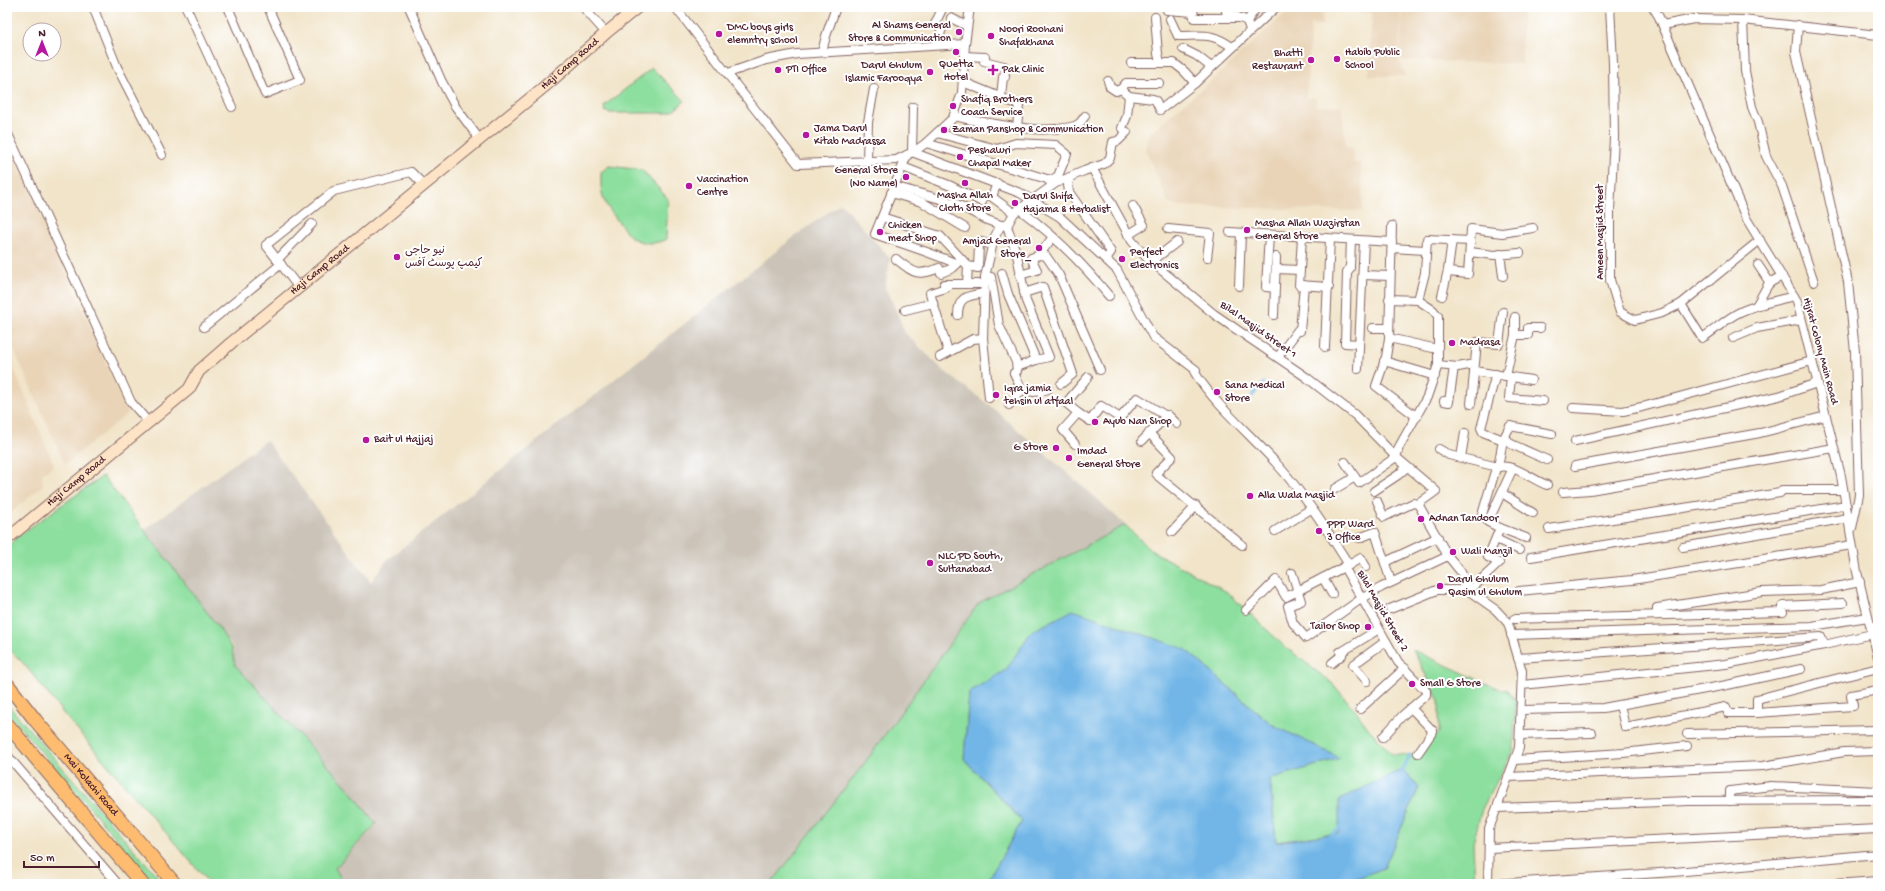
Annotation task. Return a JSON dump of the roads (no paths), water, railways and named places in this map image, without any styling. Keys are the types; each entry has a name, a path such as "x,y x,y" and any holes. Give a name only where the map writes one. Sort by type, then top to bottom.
{"main road":[{"name":"Mai Kolachi Road","path":"7,684 36,721 175,884"},
{"path":"7,724 142,884"}],"street":[{"path":"93,7 118,67 162,155"},
{"path":"186,7 232,106"},
{"path":"228,7 265,94 300,80 268,7"},
{"path":"409,7 442,82 455,106 480,140"},
{"path":"583,7 606,33"},
{"name":"Haji Camp Road","path":"7,539 149,424 189,389 199,371 544,87 638,7"},
{"path":"675,7 798,164 896,160 926,143 954,115 962,93 965,44 970,7"},
{"path":"822,52 836,7"},
{"path":"937,45 942,28 935,24 943,7"},
{"path":"1166,7 1166,10 1193,9 1194,18 1244,19 1257,7"},
{"path":"1226,7 1226,12 1244,19 1250,30"},
{"path":"1121,90 1129,96 1156,101 1160,110 1194,83 1276,7"},
{"name":"Ameen Masjid Street","path":"1610,7 1614,123 1610,210 1610,280 1620,312 1635,320 1662,314 1681,304 1760,240"},
{"name":"Hijrat Colony Main Road","path":"1654,7 1746,218 1797,301 1834,448 1846,505 1852,545 1878,657"},
{"path":"1155,17 1160,62"},
{"path":"951,18 967,26"},
{"path":"1170,19 1178,36 1210,36 1219,38 1232,47"},
{"path":"1663,25 1694,19 1743,20 1878,35"},
{"path":"1743,20 1745,71 1752,107 1758,122 1766,156 1782,186 1814,282"},
{"path":"1798,25 1796,52 1848,282 1855,352 1859,495 1850,533"},
{"path":"728,73 766,60 796,54 965,44"},
{"path":"1183,49 1197,56 1211,67"},
{"path":"964,56 985,57 984,61 1004,66 1001,98"},
{"path":"1131,63 1174,63 1184,71 1194,83"},
{"path":"1108,81 1110,87 1116,92 1121,90 1126,83 1159,83"},
{"path":"963,82 1019,104 1017,128"},
{"path":"867,162 868,122 874,90"},
{"path":"926,143 1051,183 1104,164 1110,158 1113,142 1118,141 1125,130 1129,96"},
{"path":"913,106 910,153 892,189 874,234 911,248 930,252 959,261 968,266 978,268 979,244 981,242 992,245"},
{"path":"954,115 966,119 1041,131 1068,128 1080,123 1085,116"},
{"path":"7,132 131,402 149,424"},
{"path":"937,132 997,149 1016,143 1056,145 1067,154 1058,176 1032,200 1017,211 1004,226 992,245 984,280 983,338 989,398"},
{"path":"910,153 996,184 1032,200 1060,217 1106,259 1111,252 1069,192 1068,185 1070,177"},
{"path":"902,167 950,186 982,202"},
{"name":"Bilal Masjid Street 1","path":"1092,168 1128,235 1141,253 1214,314 1278,357 1355,415 1396,457 1436,491 1418,504"},
{"path":"299,288 266,245 334,191 412,172 424,186"},
{"path":"996,184 992,197 1017,211 1053,237 1087,270 1109,296"},
{"path":"892,189 955,203 987,220 1004,226 1017,255 1024,293 1049,357 1017,367"},
{"path":"892,189 922,202 964,228"},
{"path":"1128,235 1144,225 1133,206"},
{"path":"882,217 940,236 959,261"},
{"path":"204,327 279,262 312,224"},
{"path":"1392,226 1389,338 1386,357 1376,386 1417,417"},
{"path":"1168,228 1210,233 1207,258"},
{"path":"1448,272 1468,274 1471,229 1502,233 1534,228"},
{"path":"1230,232 1364,241 1426,250"},
{"path":"1239,286 1241,233"},
{"path":"1269,235 1266,287 1275,288"},
{"path":"1039,255 1053,237"},
{"path":"1302,237 1299,285 1329,287"},
{"path":"1325,347 1329,287 1330,239"},
{"path":"1418,300 1425,273 1426,239 1470,241"},
{"path":"1351,240 1350,268 1347,272 1345,343 1359,344"},
{"path":"1442,296 1448,272 1452,240"},
{"path":"1358,369 1364,241"},
{"path":"1151,262 1177,242"},
{"path":"1470,252 1500,254 1520,253"},
{"path":"1500,254 1502,276"},
{"path":"1020,275 1037,270 1031,258 1039,255 1046,256 1058,275 1100,370"},
{"path":"1274,316 1276,257"},
{"path":"896,259 913,272 919,274 939,268 941,273 953,268 959,261"},
{"name":"Bilal Masjid Street 2","path":"1106,259 1117,270 1153,337 1196,370 1194,373 1206,391 1277,464 1326,528 1347,566 1361,599 1378,630 1398,662 1426,691 1426,695 1383,737"},
{"path":"1758,265 1770,283"},
{"path":"967,283 968,266"},
{"path":"1276,269 1300,270"},
{"path":"1002,273 1008,294 1036,360"},
{"path":"1363,275 1390,276"},
{"path":"1756,306 1770,283 1782,276"},
{"path":"948,351 930,293 946,288 944,284 967,283 984,280 991,277 999,325 1017,367 1017,371 1014,373 1022,390 1030,393 1048,389"},
{"path":"1278,357 1299,331 1304,285"},
{"path":"1024,293 1043,288 1073,374 1061,384"},
{"path":"958,315 960,302 966,297 984,293"},
{"path":"1681,304 1702,338 1718,329 1719,325 1740,312 1756,306 1794,296"},
{"path":"1345,462 1359,483 1396,457 1399,447 1427,397 1438,365 1438,316 1433,310 1418,300 1389,299"},
{"path":"905,310 934,304"},
{"path":"1471,404 1477,342 1499,344 1504,312"},
{"path":"1515,318 1515,335 1508,376 1509,398 1543,401"},
{"path":"1734,338 1757,328 1801,320"},
{"path":"1373,328 1389,328"},
{"path":"1515,335 1528,335 1528,328 1540,328"},
{"path":"940,357 948,351 973,339 983,338"},
{"path":"1389,338 1437,349"},
{"path":"1384,361 1435,376"},
{"path":"1573,408 1624,411 1642,408 1812,361"},
{"path":"1438,365 1474,367 1496,374 1531,380"},
{"path":"1444,401 1449,402 1454,367"},
{"path":"1496,374 1481,428 1483,432 1504,438 1511,444 1547,460"},
{"path":"1088,377 1066,403 1090,421 1101,406 1120,418 1137,398 1166,416 1168,415 1177,424"},
{"path":"1575,441 1779,396 1817,383"},
{"path":"1010,405 1022,390"},
{"path":"1075,444 1063,430 1078,413"},
{"path":"1142,441 1166,416"},
{"path":"1575,466 1760,433 1826,416"},
{"path":"1481,518 1496,468 1498,467 1504,438 1510,426 1552,434"},
{"path":"1149,433 1172,457 1156,473 1159,477 1242,545"},
{"path":"1461,457 1465,433"},
{"path":"1563,492 1590,490 1834,448"},
{"path":"1439,449 1449,454 1498,467 1502,466 1513,468 1547,485"},
{"path":"1374,491 1407,467"},
{"path":"1513,468 1488,522 1526,538"},
{"path":"1334,489 1355,477"},
{"path":"1549,529 1780,493 1782,490 1843,490"},
{"path":"1502,493 1534,513"},
{"path":"1377,501 1384,517 1413,503 1418,504 1448,556 1461,572 1469,590 1510,620 1656,614 1783,612 1783,606 1843,603"},
{"path":"1532,557 1846,505"},
{"path":"1172,532 1196,506"},
{"path":"1275,531 1311,509"},
{"path":"1684,547 1848,518"},
{"path":"1390,609 1437,590 1469,590 1499,563 1488,557 1500,528"},
{"path":"1359,538 1375,532 1392,582"},
{"path":"1385,562 1438,537"},
{"path":"1496,539 1519,550"},
{"path":"1519,591 1632,580 1852,545"},
{"path":"1292,573 1301,601 1288,606 1293,623 1306,638 1361,599 1392,582 1448,556"},
{"path":"1246,610 1276,580 1286,597 1361,558 1366,567"},
{"path":"1323,578 1332,594"},
{"path":"1656,614 1656,608 1762,592 1821,590 1860,582"},
{"path":"1511,635 1812,626 1868,617"},
{"path":"1488,884 1489,829 1519,748 1520,736 1522,670 1511,635 1510,620"},
{"path":"1332,663 1342,655 1340,652 1378,630"},
{"path":"1522,685 1726,664 1872,634"},
{"path":"1518,658 1821,637 1824,645"},
{"path":"1366,681 1353,665 1386,641"},
{"path":"1360,709 1405,668"},
{"path":"1757,713 1757,699 1878,668"},
{"path":"1521,710 1603,708 1727,685 1801,669"},
{"path":"1620,705 1625,727 1726,707 1728,713 1757,713 1853,706 1851,695 1878,690"},
{"path":"1411,708 1433,731 1418,753"},
{"path":"1688,734 1878,730"},
{"path":"1520,736 1592,734"},
{"path":"1515,760 1623,753 1688,746"},
{"path":"1508,777 1763,766 1844,752 1878,751"},
{"path":"7,756 118,884"},
{"path":"1730,801 1730,791 1771,786 1878,791"},
{"path":"1497,808 1730,801 1878,800"},
{"path":"1488,848 1878,829"},
{"path":"1494,884 1674,872 1878,854"},
{"path":"1834,884 1878,881"}],"water":[{"path":"1073,610 1185,649 1271,724 1340,758 1270,779 1276,842 1339,833 1339,800 1402,769 1419,787 1384,868 1342,884 986,884 1022,821 964,759 969,692 1006,670 1031,632"}],"waterway":[{"path":"1252,396 1264,383"},
{"path":"1401,773 1410,755"},
{"path":"1330,836 1341,827"}],"place":[{"name":"Al Shams General Store & Communication","path":"959,32"},
{"name":"DMC boys girls elemntry school","path":"719,34"},
{"name":"Noori Roohani Shafakhana","path":"991,36"},
{"name":"QUetta Hotel","path":"956,52"},
{"name":"Habib Public School","path":"1337,59"},
{"name":"Bhatti Restaurant","path":"1311,60"},
{"name":"PTI Office","path":"778,70"},
{"name":"Pak Clinic","path":"993,70"},
{"name":"Darul Ghulum Islamic Farooqya","path":"930,72"},
{"name":"Shafiq Brothers Coach Service","path":"953,106"},
{"name":"Zaman Panshop & Communication","path":"944,130"},
{"name":"Jama Darul Kitab Madrassa","path":"806,135"},
{"name":"Peshawri Chapal Maker","path":"960,157"},
{"name":"General Store (No Name)","path":"906,177"},
{"name":"Masha Allah Cloth Store","path":"965,183"},
{"name":"Vaccination Centre","path":"689,186"},
{"name":"Darul Shifa Hajama & Herbalist","path":"1015,203"},
{"name":"Masha Allah Wazirstan General Store","path":"1247,230"},
{"name":"Chicken meat Shop","path":"880,232"},
{"name":"Amjad General Store_","path":"1039,248"},
{"name":"نیو حاجی کیمپ پوسٹ آفس","path":"397,257"},
{"name":"Perfect Electronics","path":"1122,259"},
{"name":"Madrasa","path":"1452,343"},
{"name":"Sana Medical Store","path":"1217,392"},
{"name":"Iqra jamia tehsin ul atfaal","path":"996,395"},
{"name":"Ayub Nan Shop","path":"1095,422"},
{"name":"Bait ul Hajjaj","path":"366,440"},
{"name":"G Store","path":"1056,448"},
{"name":"Imdad General Store","path":"1069,458"},
{"name":"Alla Wala Masjid","path":"1250,496"},
{"name":"Adnan Tandoor","path":"1421,519"},
{"name":"PPP Ward 3 Office","path":"1319,531"},
{"name":"Wali Manzil","path":"1453,552"},
{"name":"NLC PD South, Sultanabad","path":"930,563"},
{"name":"Darul Ghulum Qasim ul Ghulum","path":"1440,586"},
{"name":"Tailor Shop","path":"1368,627"},
{"name":"Small G Store","path":"1412,684"}]}
